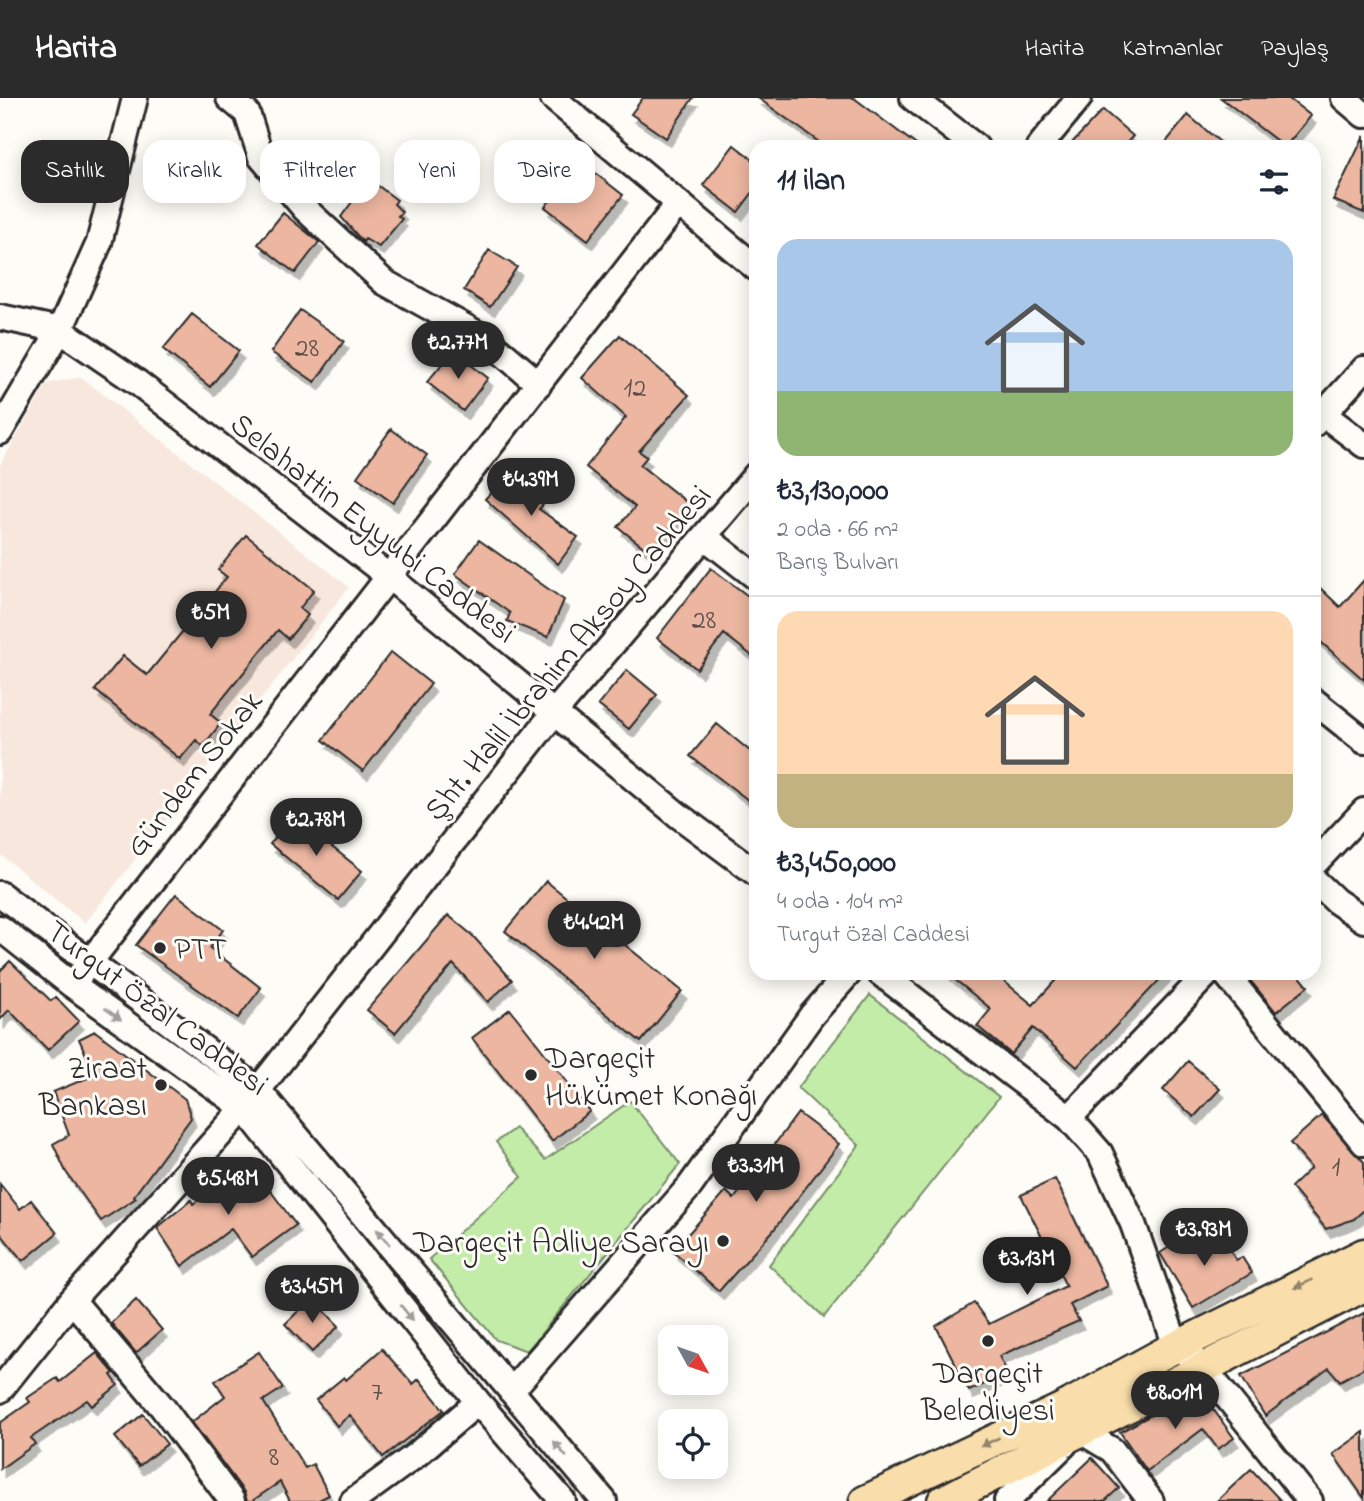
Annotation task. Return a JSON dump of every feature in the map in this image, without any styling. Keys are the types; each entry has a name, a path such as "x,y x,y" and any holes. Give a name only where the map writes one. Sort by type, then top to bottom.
{"main road":[{"path":"943,1501 1071,1419 1176,1346 1364,1254"},
{"path":"865,1501 1203,1367 1364,1286"}],"street":[{"path":"0,432 60,330 99,243 135,98"},
{"path":"229,98 247,113 261,157 305,209 384,282 485,338 539,384"},
{"path":"553,98 677,205 749,262"},
{"path":"913,98 967,140"},
{"path":"1045,140 1080,98"},
{"path":"1344,98 1364,114"},
{"name":"Gündem Sokak","path":"72,985 677,205"},
{"name":"Selahattin Eyyubi Caddesi","path":"0,317 60,330 138,383 388,576 554,713 749,867"},
{"path":"1321,411 1364,369"},
{"path":"1321,418 1364,445"},
{"name":"Şht. Halil İbrahim Aksoy Caddesi","path":"0,1390 72,1300 251,1099 554,713 749,484"},
{"path":"705,537 749,572"},
{"path":"1321,707 1364,741"},
{"path":"1321,857 1364,811"},
{"path":"1321,887 1336,901 1364,920"},
{"name":"Turgut Özal Caddesi","path":"0,894 89,962 251,1099 512,1391 604,1501"},
{"name":"Turgut Özal Caddesi","path":"0,928 72,985 251,1099 478,1402 563,1501"},
{"path":"512,1391 690,1186 812,1015 843,980"},
{"path":"889,980 1069,1118 1100,1153 1133,1224 1176,1346 1203,1367 1310,1501"},
{"path":"1069,1118 1202,980"},
{"path":"1231,980 1364,1143"},
{"path":"72,1300 163,1408 232,1501"},
{"path":"353,1501 416,1455 478,1402"},
{"path":"1007,1501 1071,1419 1112,1450 1150,1501"}],"shaded area":[{"path":"81,377 349,587 85,923 0,854 0,465 47,384"}],"green space":[{"path":"870,995 999,1097 824,1317 769,1265 859,1145 798,1088"},
{"path":"630,1101 680,1164 527,1351 496,1340 429,1259 522,1177 496,1142 515,1128 545,1160"}],"building":[{"path":"643,98 693,98 666,138 631,114"},
{"path":"758,98 854,98 910,140 816,140"},
{"path":"1221,98 1288,98 1311,116 1291,140 1276,140"},
{"path":"1103,110 1133,136 1129,140 1075,140"},
{"path":"1188,115 1218,140 1168,140"},
{"path":"1364,136 1364,213 1333,200"},
{"path":"734,145 749,157 749,197 738,212 703,185"},
{"path":"595,173 623,195 588,240 545,207 548,203 595,203"},
{"path":"380,187 394,198 394,204 402,212 398,216 402,219 379,247 365,239 363,242 341,217 351,203 380,203"},
{"path":"283,213 319,242 295,273 258,244"},
{"path":"489,250 517,267 490,307 464,290"},
{"path":"300,310 344,341 315,382 271,352"},
{"path":"192,314 239,351 210,387 163,349"},
{"path":"620,335 689,395 639,451 647,457 640,465 689,504 650,552 618,527 635,507 586,467 626,417 582,378"},
{"path":"453,351 488,378 463,411 427,382"},
{"path":"391,429 427,455 393,503 357,477"},
{"path":"508,474 543,505 539,509 578,537 558,564 485,499"},
{"path":"246,535 314,590 300,608 308,615 288,639 278,630 210,714 221,723 203,746 196,740 180,759 95,690 123,656 147,675 227,577 218,570"},
{"path":"479,540 564,600 548,637 507,621 510,613 455,574"},
{"path":"711,568 749,597 749,654 724,634 697,669 657,638"},
{"path":"1364,580 1364,680 1321,642 1321,589 1340,607"},
{"path":"391,652 431,684 363,771 323,740"},
{"path":"627,670 657,695 629,729 598,705"},
{"path":"717,724 749,750 749,801 690,756"},
{"path":"293,816 362,871 338,900 270,844"},
{"path":"546,881 682,991 641,1042 505,931"},
{"path":"176,894 223,930 210,948 261,988 238,1018 136,945"},
{"path":"448,915 472,935 512,980 488,1002 453,964 395,1033 367,1010"},
{"path":"10,961 51,1001 56,997 79,1021 48,1050 9,1010 0,1020 0,971"},
{"path":"956,980 1003,980 1033,1005 1056,980 1159,980 1077,1067 1033,1028 1011,1054 977,1026 991,1009"},
{"path":"1250,980 1303,980 1308,986 1276,1012"},
{"name":"Dargeçit Hükümet Konağı","path":"510,1009 590,1111 552,1141 472,1038"},
{"path":"95,1031 185,1099 191,1118 134,1196 136,1198 101,1221 66,1172 53,1144 69,1135 53,1092 95,1075 79,1039"},
{"path":"1188,1061 1220,1089 1194,1117 1163,1090"},
{"path":"798,1113 839,1144 772,1232 719,1291 673,1251 726,1191 734,1199"},
{"path":"1322,1115 1364,1162 1364,1210 1354,1219 1326,1229 1291,1187 1311,1168 1290,1143"},
{"path":"249,1162 296,1225 252,1257 231,1229 182,1266 157,1228 191,1200 193,1204"},
{"path":"1055,1179 1107,1286 1070,1305 1079,1321 999,1356 1008,1374 969,1391 936,1326 974,1303 989,1324 1066,1286 1021,1195"},
{"path":"0,1184 20,1209 31,1200 57,1233 23,1261 0,1233"},
{"path":"1213,1235 1217,1241 1223,1237 1236,1260 1242,1257 1252,1273 1193,1308 1160,1253 1186,1237 1192,1247"},
{"path":"312,1298 339,1326 312,1352 285,1324"},
{"path":"136,1300 162,1330 136,1353 111,1323"},
{"path":"1364,1313 1364,1368 1340,1381 1329,1368 1265,1416 1241,1376"},
{"path":"382,1349 413,1384 419,1379 444,1410 383,1457 350,1415 337,1426 316,1400 344,1377 346,1380"},
{"path":"259,1352 283,1388 263,1401 305,1468 313,1464 329,1495 317,1501 290,1501 280,1482 252,1501 247,1501 244,1492 192,1422 225,1396 215,1381"},
{"path":"97,1353 114,1373 111,1375 118,1385 92,1406 87,1400 31,1438 35,1444 0,1469 0,1423 30,1402 27,1398 57,1378 60,1382"},
{"path":"1200,1391 1234,1438 1218,1449 1203,1429 1147,1471 1120,1432 1160,1410 1165,1417"},
{"path":"143,1414 167,1444 139,1466 115,1437"},
{"path":"1364,1432 1364,1498 1333,1454"},
{"path":"1092,1458 1119,1488 1105,1501 1047,1501"},
{"path":"1251,1469 1281,1501 1217,1501"}],"place":[{"name":"PTT","path":"160,948"},
{"name":"Dargeçit Hükümet Konağı","path":"531,1075"},
{"name":"Ziraat Bankası","path":"161,1085"},
{"name":"Dargeçit Adliye Sarayı","path":"723,1241"},
{"name":"Dargeçit Belediyesi","path":"988,1341"}]}
